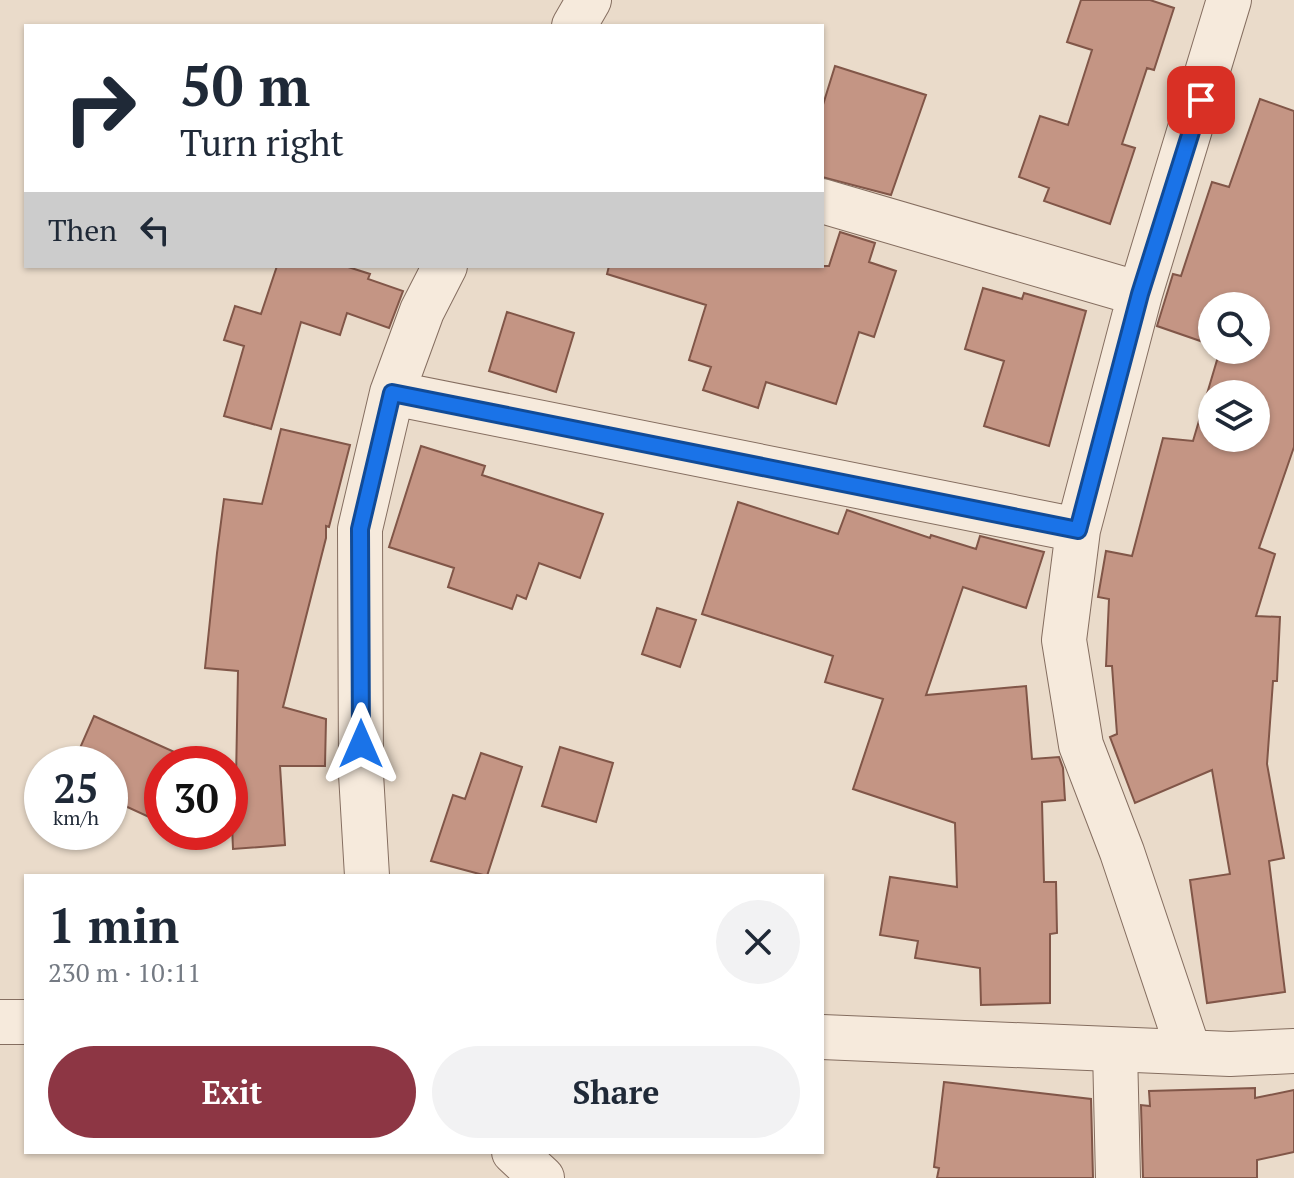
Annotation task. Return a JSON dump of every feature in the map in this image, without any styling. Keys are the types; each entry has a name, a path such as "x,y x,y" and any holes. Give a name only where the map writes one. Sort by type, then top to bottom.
{"street":[{"path":"575,24 589,0"},
{"path":"1189,1052 1122,852 1081,745 1064,640 1078,530 1140,294 1229,0"},
{"path":"824,202 1140,294"},
{"path":"367,874 361,774 360,529 392,393 422,311 444,268"},
{"path":"392,393 1078,530"},
{"path":"0,1022 24,1022"},
{"path":"824,1037 1230,1054 1294,1051"},
{"path":"1115,1050 1118,1178"},
{"path":"516,1154 542,1178"}],"building":[{"path":"1081,0 1150,0 1174,8 1154,70 1147,68 1122,144 1135,148 1110,224 1044,201 1049,188 1019,177 1040,116 1068,125 1092,50 1067,42"},
{"path":"835,66 926,95 891,195 824,178 824,102"},
{"path":"1260,99 1294,111 1294,447 1259,548 1275,554 1256,616 1280,617 1277,681 1273,681 1267,764 1284,858 1269,861 1285,992 1207,1003 1190,880 1230,874 1212,770 1135,803 1110,737 1117,734 1112,666 1106,666 1109,599 1098,597 1106,551 1132,556 1163,438 1193,441 1198,424 1198,452 1270,452 1270,380 1211,380 1216,364 1270,364 1270,292 1198,292 1198,340 1157,326 1173,274 1181,276 1212,182 1229,187"},
{"path":"840,232 875,243 869,262 896,271 874,337 859,332 836,404 766,382 758,408 703,390 711,367 689,360 706,305 607,274 608,268 829,266"},
{"path":"276,268 351,268 370,274 368,279 403,291 389,328 347,313 340,335 301,322 271,429 224,416 244,346 224,340 235,306 261,314"},
{"path":"983,288 1022,299 1024,293 1086,311 1049,446 984,426 1004,361 965,349"},
{"path":"507,312 574,333 556,392 489,371"},
{"path":"281,429 350,445 329,527 326,526 326,538 283,707 326,719 325,766 280,766 285,845 248,848 248,746 237,746 238,671 205,668 224,499 262,504"},
{"path":"421,446 485,466 482,475 603,514 580,578 539,563 526,599 517,595 512,609 448,587 454,568 389,547"},
{"path":"738,502 838,534 847,510 930,538 931,535 976,549 980,536 1044,552 1026,608 963,587 926,695 1026,686 1032,759 1059,757 1063,768 1065,800 1042,802 1044,882 1056,882 1057,933 1050,934 1050,1003 981,1005 980,968 915,958 918,941 880,935 890,877 957,887 955,823 853,789 883,699 825,682 833,656 702,614"},
{"path":"657,608 696,620 680,667 642,654"},
{"path":"94,716 161,746 144,746 144,815 128,807 128,746 81,746"},
{"path":"560,747 613,763 596,822 542,806"},
{"path":"481,753 522,767 488,874 431,861 453,795 465,799"},
{"path":"944,1082 1091,1099 1093,1178 937,1178 939,1168 934,1167"},
{"path":"1255,1088 1255,1098 1294,1090 1294,1152 1257,1160 1257,1178 1143,1178 1141,1105 1150,1106 1149,1091"}],"route":[{"path":"361,744 360,529 392,393 1078,530 1140,294 1201,100"}]}
